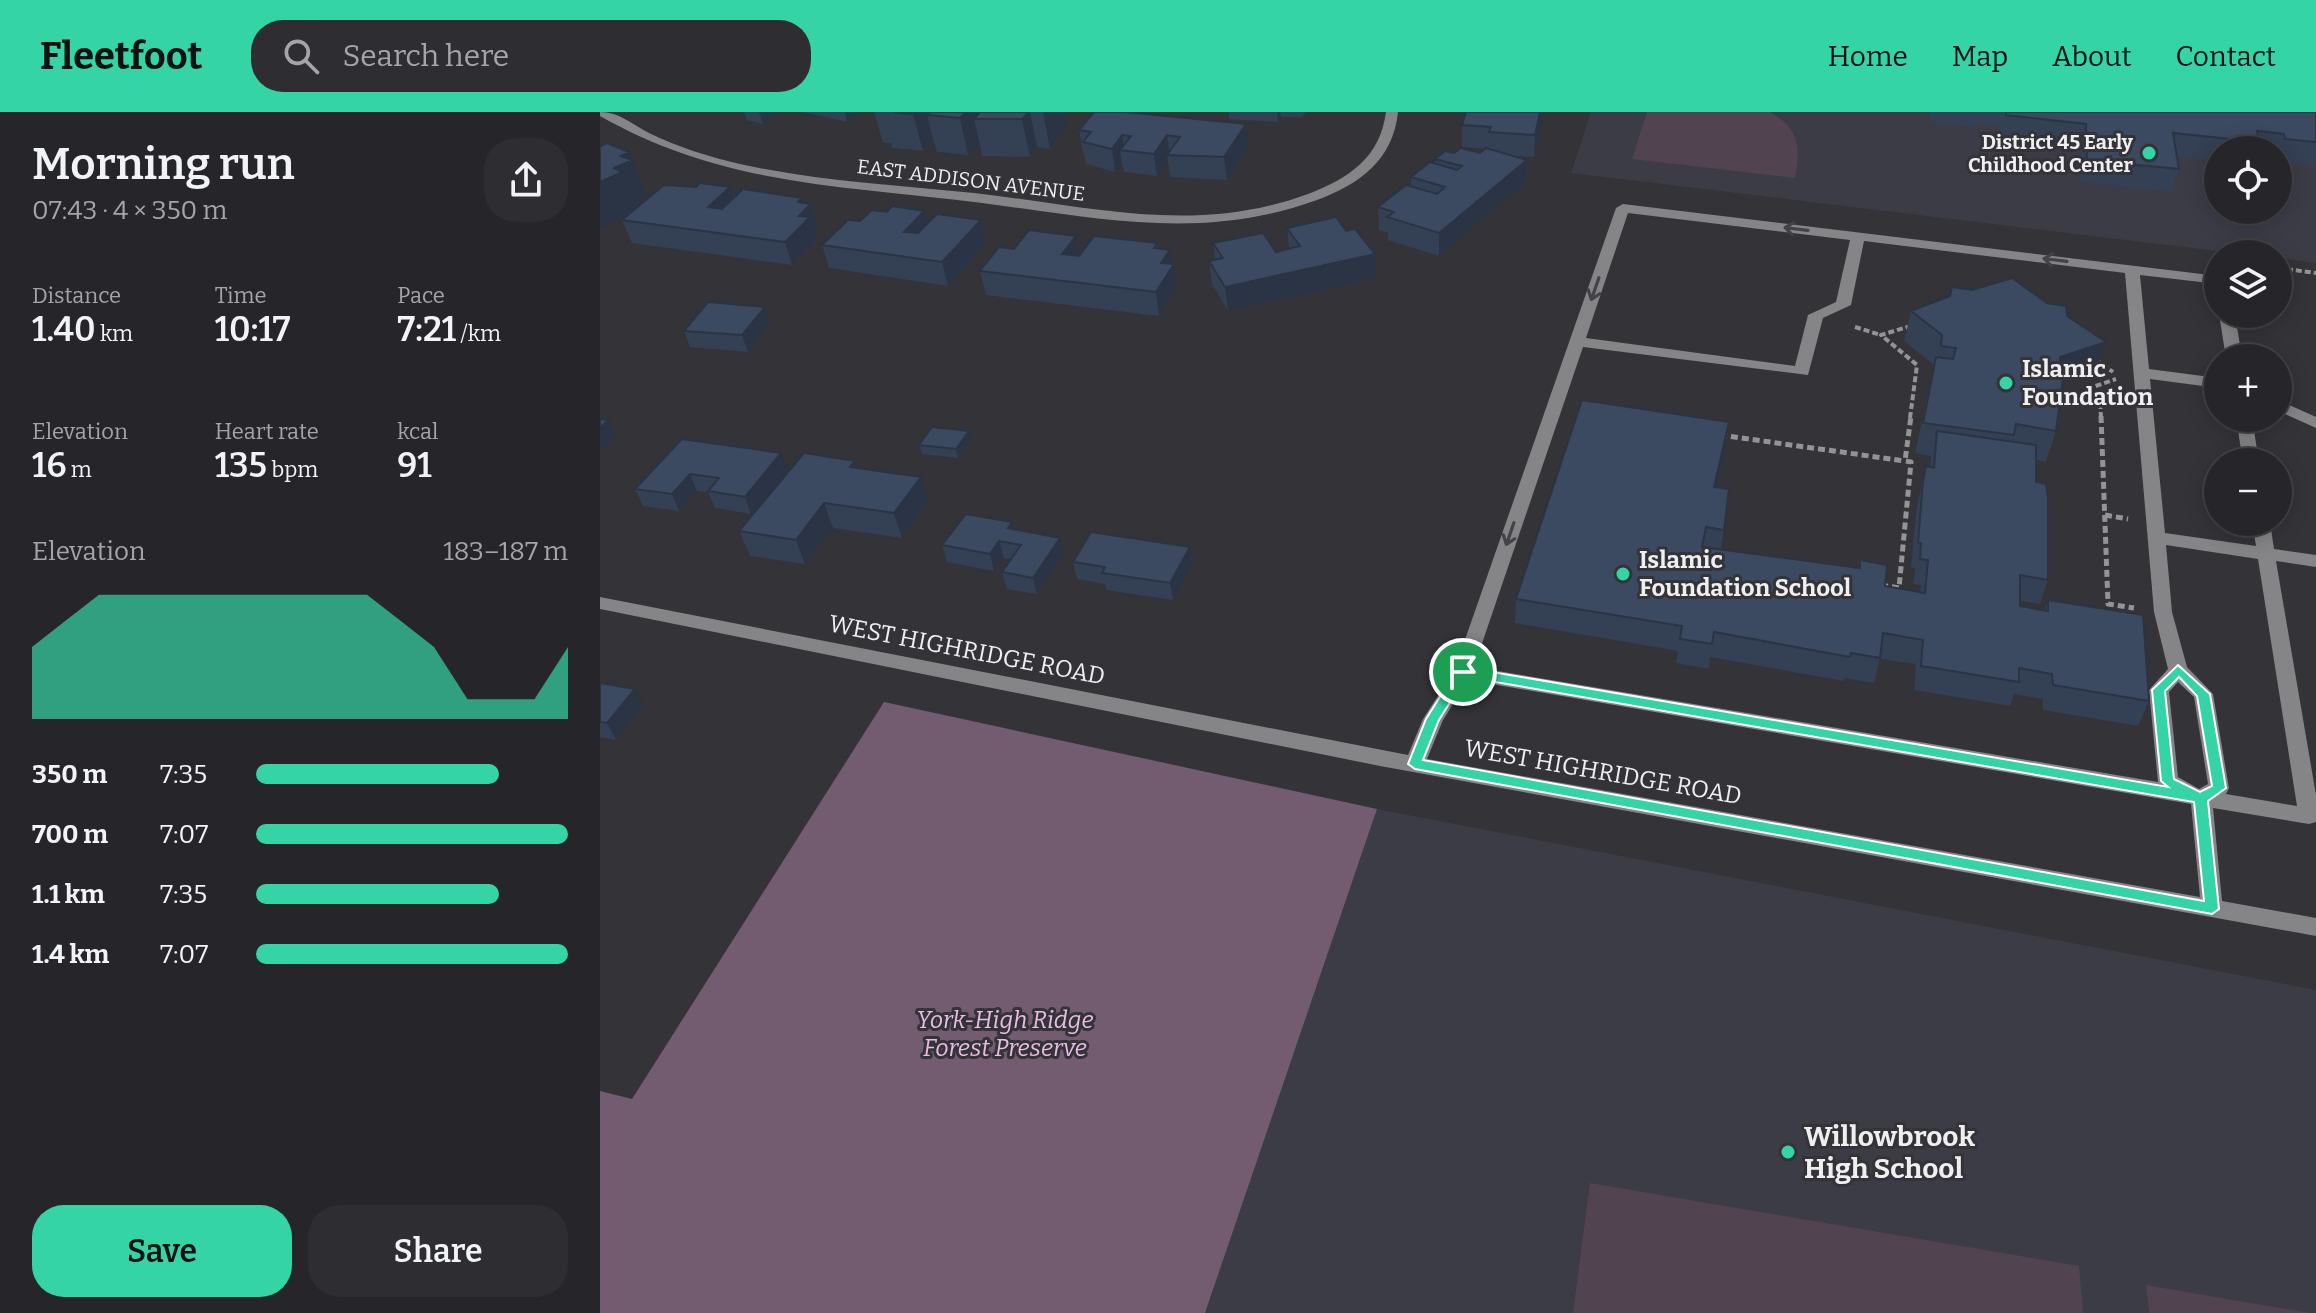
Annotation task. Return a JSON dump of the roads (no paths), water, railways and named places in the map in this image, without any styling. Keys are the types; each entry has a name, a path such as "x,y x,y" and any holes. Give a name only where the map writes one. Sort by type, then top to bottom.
{"street":[{"name":"EAST ADDISON AVENUE","path":"603,112 663,143 762,171 827,182 1028,204 1137,222 1196,223 1291,207 1340,185 1381,154 1391,133 1392,112"},
{"path":"1415,764 1433,719 1463,672 1623,208 2204,278"},
{"path":"1577,342 1802,372 1816,315 1843,305 1858,236"},
{"path":"2132,269 2163,612 2178,670 2203,694 2219,788 2201,798"},
{"path":"2142,373 2204,381"},
{"path":"2292,412 2316,423"},
{"path":"1463,672 2312,817 2263,536"},
{"path":"2156,538 2316,561"},
{"name":"WEST HIGHRIDGE ROAD","path":"600,603 1415,764 2316,927"},
{"path":"2178,670 2159,690 2168,781 2201,798"},
{"path":"2201,798 2212,909"}],"place":[{"name":"District 45 Early Childhood Center","path":"2149,153"},
{"name":"Islamic Foundation","path":"2006,383"},
{"name":"Islamic Foundation School","path":"1623,574"},
{"name":"Willowbrook High School","path":"1788,1152"}],"park label":[{"name":"York-High Ridge Forest Preserve","path":"1005,1034"}]}
